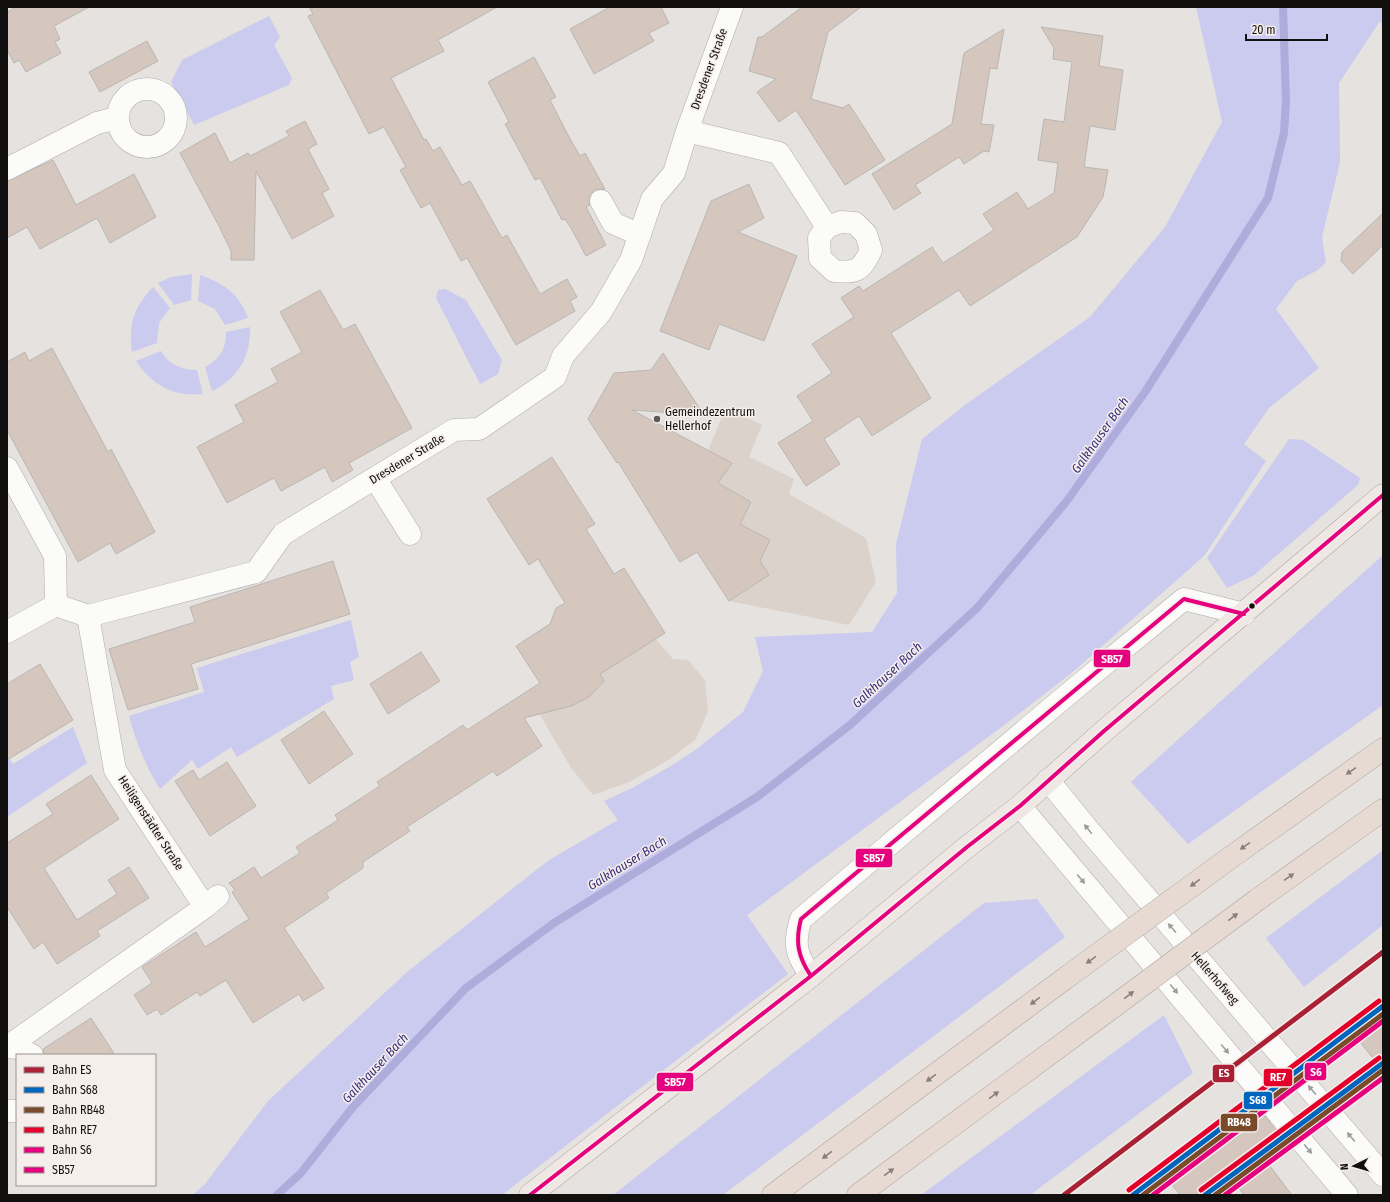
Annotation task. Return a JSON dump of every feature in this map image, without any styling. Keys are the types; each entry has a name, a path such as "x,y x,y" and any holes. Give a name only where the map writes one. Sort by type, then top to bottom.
{"highway":[{"path":"773,1195 1226,860 1383,749"},
{"path":"858,1195 1257,900 1383,810"}],"main road":[{"path":"530,1195 811,976 967,847 1020,806 1048,780 1383,495"}],"street":[{"name":"Dresdener Straße","path":"88,616 256,572 283,534 454,430 479,429 555,377 563,356 601,312 631,260 652,199 674,173 687,131 732,7"},
{"path":"7,169 97,122 117,118"},
{"path":"687,131 779,153 827,227"},
{"path":"601,201 613,223 640,235"},
{"path":"7,468 54,556 56,605"},
{"path":"375,478 410,534"},
{"path":"811,976 801,961 797,951 796,936 800,919 1073,690 1184,599 1244,614"},
{"path":"7,632 56,605 88,616"},
{"name":"Heiligenstädter Straße","path":"7,1047 212,902 115,770 88,616"},
{"name":"Hellerhofweg","path":"1048,780 1091,833 1383,1175"},
{"path":"1020,806 1347,1195"},
{"name":"Heiligenstädter Straße","path":"7,1047 18,1048 30,1054"}],"shaded area":[{"path":"1196,7 1383,7 1383,25 1380,21 1339,83 1340,162 1322,237 1326,262 1318,270 1297,281 1276,309 1319,368 1269,408 1244,444 1266,461 1205,555 1074,671 1003,726 747,915 788,974 502,1195 193,1195 205,1184 268,1101 407,972 549,860 618,820 604,801 632,788 671,766 698,748 743,712 763,671 755,637 872,632 897,593 896,544 922,439 969,402 1090,317 1165,227 1222,122"},
{"path":"269,16 280,37 274,45 292,78 289,85 194,125 171,82 182,60"},
{"path":"192,274 191,300 174,305 158,283 171,277"},
{"path":"200,275 209,278 230,290 240,302 248,318 225,325 215,309 198,301"},
{"path":"153,287 170,308 159,323 157,343 132,352 131,333 134,317 146,294"},
{"path":"445,289 466,300 502,360 498,374 480,384 436,298 438,290"},
{"path":"250,327 248,348 241,365 229,380 212,391 205,367 214,361 221,353 225,343 226,332"},
{"path":"161,351 168,360 176,366 197,370 203,394 182,393 164,388 149,377 136,361"},
{"path":"726,408 762,425 749,457 794,479 789,494 866,538 876,582 849,625 729,601 705,564 703,548 680,562 627,476 640,476 697,462 704,448 708,450"},
{"path":"1289,439 1303,440 1360,478 1358,485 1253,576 1227,588 1207,558"},
{"path":"1383,555 1383,705 1188,844 1131,782"},
{"path":"562,616 656,639 673,659 688,660 705,680 708,711 696,739 670,759 629,782 593,795 571,768 540,715 554,706 516,646"},
{"path":"351,620 359,657 350,662 354,680 331,686 334,699 237,757 231,747 198,769 192,760 160,789 142,753 129,716 204,692 197,668"},
{"path":"73,727 87,763 7,817 7,756 13,764"},
{"path":"1383,850 1383,925 1304,987 1266,938"},
{"path":"1037,899 1065,937 723,1195 613,1195 984,903"},
{"path":"1164,1015 1193,1073 1030,1195 921,1195"}],"building":[{"path":"16,7 89,7 54,26 60,39 55,42 61,53 26,72 19,60 14,63 7,50 7,12"},
{"path":"309,7 497,7 438,40 444,51 391,78 424,140 426,139 433,151 440,147 462,185 470,181 502,238 507,235 540,294 567,279 577,297 570,301 575,311 516,345 467,258 461,261 430,203 421,208 400,170 406,167 384,127 369,134 308,16 313,14"},
{"path":"610,7 661,7 669,23 649,33 654,41 594,74 570,29"},
{"path":"802,7 861,7 828,32 811,99 843,108 849,104 885,160 845,185 796,110 779,122 757,92 776,79 749,71 758,37 762,37"},
{"path":"1041,27 1103,36 1099,66 1123,70 1115,130 1090,126 1084,167 1108,170 1103,197 1077,237 970,306 959,290 891,333 931,398 872,436 859,416 824,439 840,464 806,486 778,443 813,421 797,396 832,373 812,344 854,317 841,298 859,286 863,291 932,247 943,263 994,230 983,214 1017,192 1028,209 1054,193 1058,163 1038,160 1044,119 1064,122 1072,62 1053,59 1054,48"},
{"path":"1004,29 997,69 990,68 981,124 994,125 989,152 984,151 964,164 959,157 915,185 921,193 894,210 872,174 952,124 964,53"},
{"path":"147,41 158,61 100,92 89,72"},
{"path":"534,57 556,97 550,100 569,137 580,156 585,153 605,189 595,190 590,195 590,205 586,207 606,245 586,256 565,219 562,220 540,178 535,180 505,124 509,122 488,82"},
{"path":"305,121 317,144 308,149 329,189 322,193 334,216 292,239 256,171 254,260 231,260 231,251 180,153 215,133 230,163 248,153 250,156 289,136 286,131"},
{"path":"53,160 76,205 134,174 156,217 110,243 97,218 40,249 27,227 7,238 7,181"},
{"path":"749,184 764,218 738,232 797,256 764,341 719,324 709,350 660,331 711,201"},
{"path":"1383,213 1383,245 1353,274 1341,261 1342,252"},
{"path":"320,290 343,330 355,324 412,428 349,463 353,470 332,482 325,467 281,491 274,478 227,503 197,447 244,422 235,405 278,382 271,369 302,352 280,312"},
{"path":"52,348 108,452 111,449 155,532 116,554 110,543 78,562 7,430 7,362 25,352 29,361"},
{"path":"663,353 704,415 632,410 732,463 718,483 751,502 740,524 770,540 760,561 769,575 729,601 697,552 680,562 618,462 617,463 588,419 614,373 651,370"},
{"path":"552,457 595,524 586,529 614,574 624,568 665,633 600,674 604,681 589,697 571,706 524,718 542,746 497,776 493,771 407,827 410,831 363,862 363,868 326,893 329,898 284,928 324,988 303,1001 299,994 253,1023 226,980 200,996 197,992 161,1015 157,1009 147,1015 134,995 152,983 142,967 196,932 205,947 249,919 232,892 235,890 229,883 254,867 261,878 300,853 296,847 338,820 335,815 380,786 377,782 463,725 467,730 540,683 516,646 550,624 556,608 565,603 538,559 529,565 487,499"},
{"path":"333,561 350,614 191,664 198,689 128,710 109,649 195,622 190,607"},
{"path":"421,652 440,681 388,714 370,684"},
{"path":"40,664 73,720 7,760 7,684"},
{"path":"324,711 353,754 309,784 281,740"},
{"path":"227,762 256,806 210,836 175,781 193,770 199,780"},
{"path":"91,775 119,819 44,868 77,920 117,894 108,880 129,867 149,898 97,931 100,936 57,964 43,942 34,949 7,907 7,843 53,814 46,804"},
{"path":"91,1018 114,1054 44,1054 43,1049"},
{"path":"1383,1018 1383,1071 1357,1038"},
{"path":"1259,1109 1278,1133 1257,1149 1292,1195 1244,1195 1227,1171 1195,1195 1180,1195 1167,1178"}],"waterway":[{"name":"Galkhauser Bach","path":"277,1195 301,1173 353,1107 466,988 554,923 757,797 850,725 978,607 1066,502 1145,392 1268,198 1284,133 1286,100 1283,7"}],"rail line":[{"name":"ES","path":"1064,1195 1383,952"},
{"name":"RE7","path":"1129,1190 1379,1001"},
{"name":"S68","path":"1133,1195 1383,1006"},
{"name":"RB48","path":"1143,1195 1383,1014"},
{"name":"S6","path":"1153,1195 1383,1021"},
{"name":"RE7","path":"1201,1190 1379,1058"},
{"name":"S68","path":"1205,1195 1383,1063"},
{"name":"RB48","path":"1215,1195 1383,1070"},
{"name":"S6","path":"1225,1195 1383,1078"}],"transit line":[{"name":"SB57","path":"530,1195 811,976 967,847 1020,806 1104,731 1383,495"},
{"name":"SB57","path":"811,976 803,962 799,949 798,935 801,919 1184,599 1244,614"}],"place":[{"name":"Gemeindezentrum Hellerhof","path":"657,419"}]}
